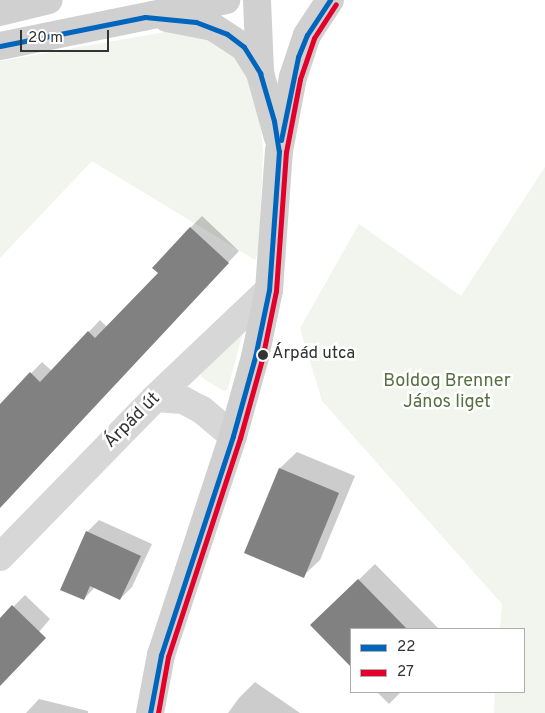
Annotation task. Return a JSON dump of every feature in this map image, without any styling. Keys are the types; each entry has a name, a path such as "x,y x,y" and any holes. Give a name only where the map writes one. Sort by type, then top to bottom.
{"street":[{"path":"0,12 49,0"},
{"path":"0,46 226,0"},
{"path":"257,0 260,73 274,121 279,151"},
{"path":"150,713 161,655 233,436 255,356 269,290 279,151 298,57 307,35 330,0"},
{"path":"145,17 179,20 213,27 244,47 260,73"},
{"name":"Árpád út","path":"0,557 155,398 269,290"},
{"path":"155,398 183,400 202,410 233,436"}],"green space":[{"path":"165,32 182,32 211,40 237,57 244,68 260,117 263,153 259,250 255,260 92,161 0,258 0,61"},
{"name":"Boldog Brenner János liget","path":"545,167 545,713 494,713 495,693 525,693 525,628 500,628 502,604 322,401 300,328 359,224 461,296"},
{"path":"243,332 228,388 226,391 222,390 201,377 201,373"}],"building":[{"path":"190,227 229,263 0,508 0,404 30,372 40,382 88,331 95,338 158,273 152,268"},
{"path":"279,468 339,493 304,578 244,553"},
{"path":"86,531 141,556 120,600 90,586 84,600 60,590"},
{"path":"358,579 406,628 350,628 350,666 310,625"},
{"path":"12,605 46,638 0,686 0,618"}],"transit line":[{"name":"22","path":"281,140 298,57 307,35 330,0"},
{"name":"27","path":"158,713 168,657 240,438 262,359 276,291 286,152 300,79 314,38 336,4"},
{"name":"22","path":"0,46 145,17 196,22 227,34 244,47 260,73 274,121 279,151 269,290 255,357 233,436 161,655 150,713"}],"place":[{"name":"Árpád utca","path":"263,355"}]}
